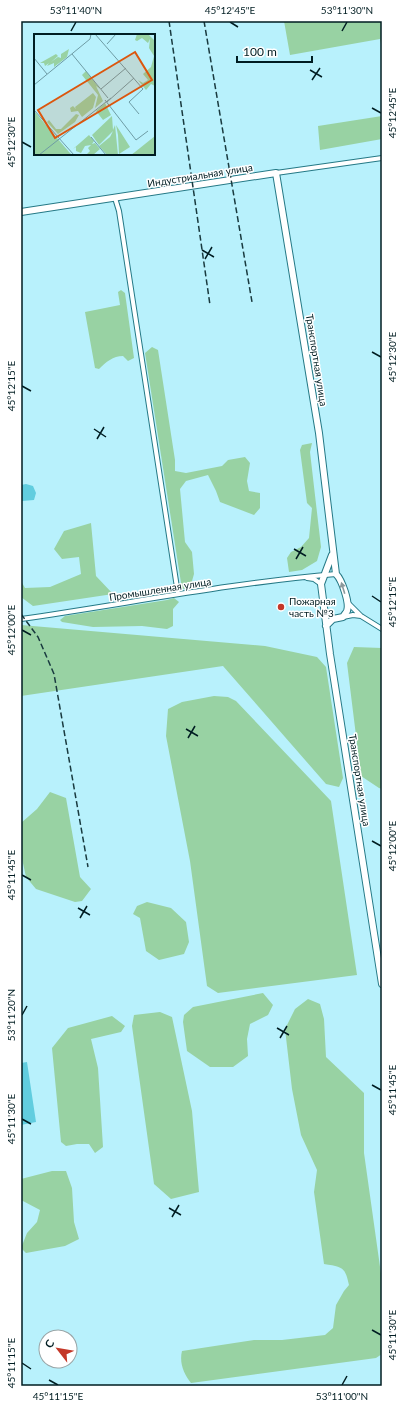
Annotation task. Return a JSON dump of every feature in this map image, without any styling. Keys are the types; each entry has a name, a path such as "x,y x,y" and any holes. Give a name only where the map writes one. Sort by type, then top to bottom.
{"street":[{"name":"Индустриальная улица","path":"21,212 382,158"},
{"name":"Транспортная улица","path":"276,173 319,433 336,574"},
{"path":"115,198 119,211 178,594"},
{"path":"302,577 314,579 321,584 334,550"},
{"path":"336,574 340,578 348,603 347,611 342,617"},
{"name":"Промышленная улица","path":"21,619 178,594 302,577 336,574"},
{"name":"Транспортная улица","path":"321,584 326,626 382,984"},
{"path":"348,603 362,616 382,629"},
{"path":"325,613 333,619"},
{"path":"326,626 333,619 353,615 362,616"}],"green space":[{"path":"284,21 382,21 382,49 380,39 290,55"},
{"path":"382,116 382,139 320,150 318,126"},
{"path":"121,290 125,293 134,358 128,361 123,356 116,357 99,369 95,368 85,312 120,305 118,292"},
{"path":"152,347 158,350 175,460 175,471 186,473 222,466 228,460 245,457 250,463 247,481 249,491 260,493 260,508 254,515 220,502 208,475 186,481 180,489 185,542 192,552 194,574 190,588 182,589 145,353"},
{"path":"312,443 310,452 321,547 317,561 302,570 289,572 287,558 291,552 301,547 309,538 312,508 307,503 300,450 302,445"},
{"path":"91,523 96,576 113,594 33,606 21,597 21,581 25,588 50,587 81,574 79,557 62,559 54,549 64,531"},
{"path":"174,598 179,602 173,609 173,626 167,629 142,626 93,627 62,622 60,620 65,616"},
{"path":"21,625 265,646 317,657 326,667 343,778 339,787 326,784 223,666 21,696"},
{"path":"354,647 382,648 382,789 361,776 347,663"},
{"path":"214,696 228,697 236,701 331,801 357,975 218,993 207,986 190,861 166,736 168,709 182,702"},
{"path":"50,792 66,798 80,877 91,889 82,901 75,902 36,889 26,877 21,854 21,823 37,809"},
{"path":"147,902 171,908 186,922 189,942 184,954 159,960 146,951 140,918 133,914 137,906"},
{"path":"263,993 273,1005 268,1015 250,1024 247,1039 248,1056 233,1067 210,1067 187,1051 183,1022 184,1015 193,1007"},
{"path":"308,999 320,1004 324,1019 326,1057 364,1093 364,1153 382,1281 382,1354 376,1358 191,1383 183,1368 181,1360 182,1351 254,1340 282,1340 325,1335 333,1328 336,1305 349,1285 346,1275 342,1269 324,1264 314,1192 317,1170 301,1135 292,1089 285,1029 295,1009"},
{"path":"160,1012 172,1017 192,1111 199,1192 171,1199 154,1184 132,1026 134,1015"},
{"path":"112,1016 125,1026 121,1032 91,1039 98,1068 103,1147 95,1153 89,1144 66,1146 61,1142 52,1048 68,1028"},
{"path":"52,1171 66,1171 72,1188 74,1222 79,1239 65,1246 26,1253 21,1248 27,1233 37,1222 40,1210 21,1200 21,1179"}],"water":[{"path":"26,484 33,486 36,493 34,500 22,501 21,485"},
{"path":"27,1062 36,1122 21,1125 21,1063"}],"railway":[{"path":"169,21 210,305"},
{"path":"204,21 252,302"},
{"path":"21,614 38,637 54,674 88,867"}],"place":[{"name":"Пожарная часть №3","path":"281,607"}]}
